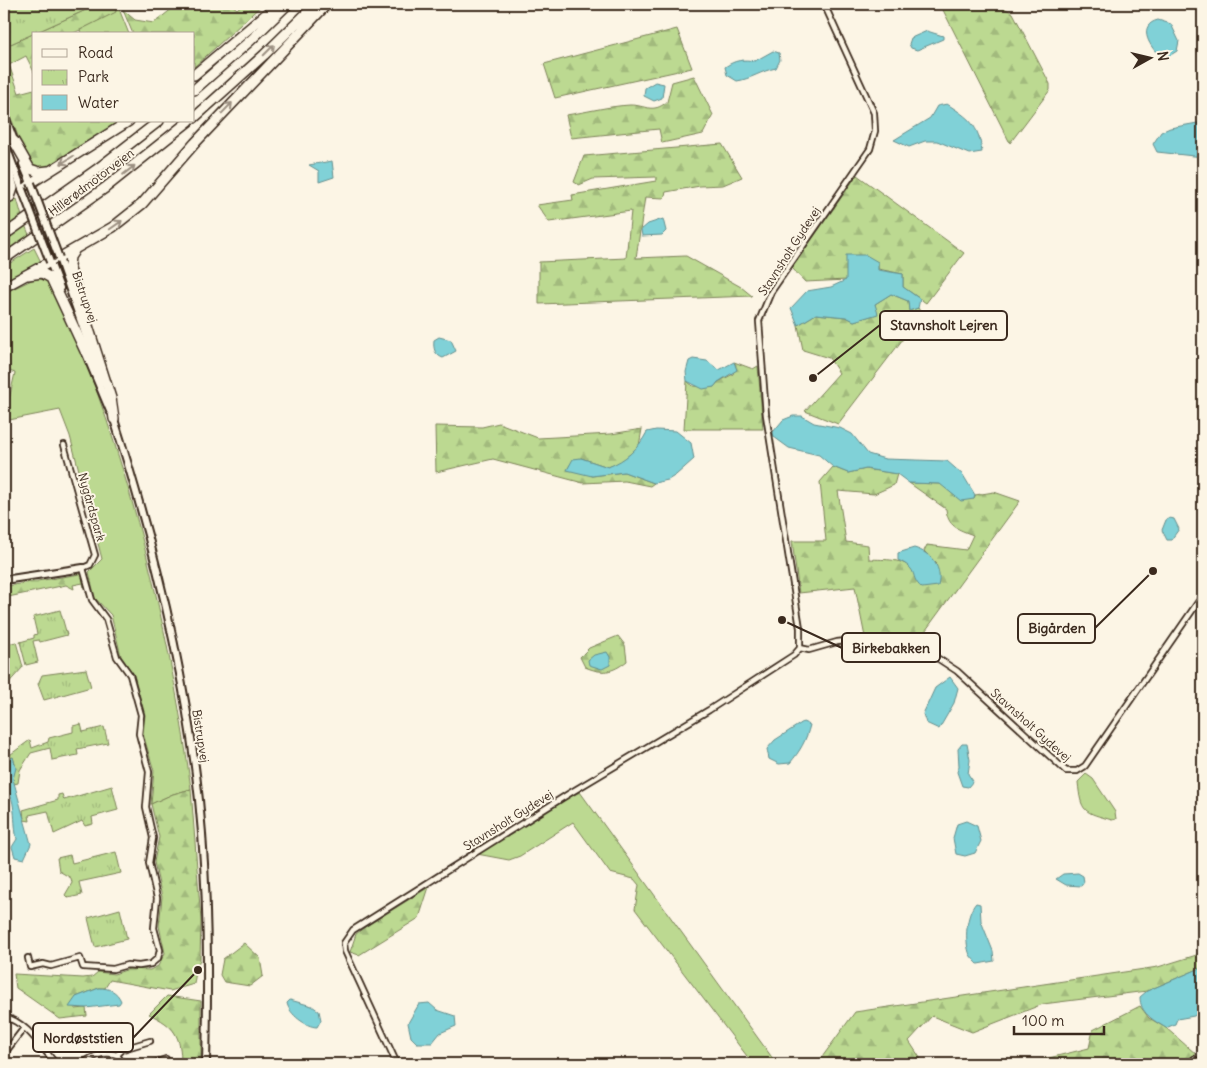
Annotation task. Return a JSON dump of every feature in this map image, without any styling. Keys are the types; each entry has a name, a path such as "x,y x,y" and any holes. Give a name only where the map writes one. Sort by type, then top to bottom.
{"highway":[{"path":"195,74 278,4"},
{"path":"195,89 251,40 288,4"},
{"path":"195,117 264,55 316,4"},
{"path":"59,258 113,227 142,204 200,136 327,4"},
{"path":"31,183 127,122"},
{"name":"Hillerødmotorvejen","path":"4,235 88,176 158,122"},
{"name":"Hillerødmotorvejen","path":"4,259 106,188 188,122"},
{"path":"14,141 30,170 39,172 51,170"},
{"path":"4,156 13,188 7,199"},
{"path":"7,199 22,189"},
{"path":"74,251 70,257 69,266 111,398 114,419"},
{"path":"4,287 50,262"},
{"path":"28,275 42,273 51,278 85,351"}],"main road":[{"name":"Bistrupvej","path":"4,114 59,258 114,419 139,501 162,589 178,665 199,799 208,923 206,1064"},
{"name":"Bistrupvej","path":"4,141 85,351 114,419"},
{"path":"22,189 31,183"},
{"path":"50,262 59,258"},
{"path":"4,580 83,568"}],"street":[{"name":"Stavnsholt Gydevej","path":"397,1064 345,951 344,943 353,930 570,793 709,710 794,655 800,648 802,639 766,415 759,321 771,292 870,149 875,131 874,113 824,4"},
{"name":"Nygårdspark","path":"64,445 95,555 90,565 83,568"},
{"path":"28,958 30,967 43,964 51,966 80,958 83,967 113,969 151,964 158,958 160,950 154,928 157,898 149,863 153,838 146,807 149,772 139,734 141,715 130,675 116,657 106,619 92,600 83,568"},
{"name":"Stavnsholt Gydevej","path":"800,648 809,650 838,642 854,640 893,643 931,654 956,670 1066,771 1077,771 1085,766 1203,595"},
{"path":"4,1017 14,1020 24,1028 56,1064"},
{"path":"4,1054 24,1028"},
{"path":"117,1055 123,1049 150,1041"},
{"path":"82,1064 100,1054 110,1053 117,1055 123,1064"},
{"path":"151,1064 166,1059"},
{"path":"1194,1059 1201,1064"}],"green space":[{"path":"4,4 99,4 37,32 32,32 32,34 4,47"},
{"path":"99,4 113,4 116,12 76,32 37,32"},
{"path":"178,4 231,4 237,9 243,4 263,4 195,66 195,32 132,32 123,10 135,20 154,23"},
{"path":"940,4 996,4 1013,13 1050,84 1050,90 1010,143"},
{"path":"119,9 128,32 80,32 80,30"},
{"path":"677,29 692,68 555,98 544,64"},
{"path":"32,34 32,68 26,56 9,65 19,93 32,90 32,122 118,122 48,167 38,168 28,162 4,100 4,47"},
{"path":"694,76 713,115 703,134 662,143 659,129 571,138 566,115 630,105 657,108 667,102 672,82"},
{"path":"722,144 742,177 723,185 700,186 666,192 664,198 645,197 636,258 686,256 741,287 752,296 539,304 539,262 626,258 631,211 549,222 537,205 573,200 572,195 656,181 656,177 593,179 579,185 574,182 584,156"},
{"path":"857,175 964,253 926,303 903,287 903,274 878,269 878,262 847,280 805,282 792,268"},
{"path":"17,199 23,220 4,229 4,206"},
{"path":"25,225 30,237 4,251 4,242"},
{"path":"34,248 42,264 4,283 4,267"},
{"path":"38,277 50,281 88,368 106,418 138,522 164,630 191,789 173,794 151,804 154,771 143,734 145,715 134,675 121,656 111,615 95,598 89,572 102,559 70,436 60,410 4,421 15,373 4,369 4,293"},
{"path":"891,294 908,301 909,311 918,308 922,314 838,424 805,411 839,373 829,358 803,350 798,325 816,314 846,317 854,321 877,314 875,304"},
{"path":"734,362 753,369 758,366 763,429 684,429 687,381 693,386 714,387 718,382 733,374 736,365"},
{"path":"499,423 538,438 611,434 642,429 639,446 620,463 608,467 581,458 592,476 624,472 654,483 650,486 625,481 583,483 493,459 436,472 435,426 482,427"},
{"path":"833,467 848,473 866,469 897,474 894,485 874,494 838,491 846,542 868,545 869,559 904,563 914,570 937,564 924,551 927,545 966,550 973,535 951,524 946,509 909,483 940,484 974,499 975,495 994,492 1020,501 915,645 865,637 855,587 799,593 792,541 826,541 820,482"},
{"path":"82,575 84,587 83,583 73,585 74,589 66,585 8,597 7,586"},
{"path":"60,610 67,635 40,642 39,640 33,641 38,662 26,665 20,642 34,638 34,635 37,634 33,617"},
{"path":"618,636 625,645 627,661 607,671 597,671 585,667 580,657 589,648"},
{"path":"16,642 23,667 4,688 4,645"},
{"path":"86,669 91,687 44,700 38,684 42,675"},
{"path":"81,724 83,732 104,727 108,743 77,749 78,755 52,760 50,748 31,753 20,770 18,783 14,784 12,774 16,768 13,757 8,759 7,757 30,740 32,748 48,742 49,738 73,732 73,726"},
{"path":"1086,774 1093,779 1115,812 1116,819 1112,820 1095,815 1083,806 1078,782"},
{"path":"112,786 118,810 92,817 93,824 85,826 82,821 54,834 48,811 29,815 30,821 24,820 23,810 58,800 58,795 62,794 64,800"},
{"path":"191,789 201,921 200,960 197,965 194,984 170,991 110,980 105,988 99,988 76,997 75,1009 86,1008 87,1016 60,1019 16,988 14,974 83,978 92,977 98,972 114,974 129,969 150,970 158,966 165,953 159,926 162,897 154,862 159,837 151,804 173,794"},
{"path":"580,792 776,1063 779,1064 753,1064 635,909 639,885 634,879 610,873 573,822 520,856 509,860 477,854 556,804"},
{"path":"116,852 121,873 79,882 82,895 68,898 65,895 72,883 71,878 59,871 57,858 70,855 72,863"},
{"path":"429,887 419,918 359,955 350,952 356,934"},
{"path":"120,909 127,939 95,947 88,918"},
{"path":"244,943 260,958 263,976 250,986 224,982 220,975 223,959"},
{"path":"1203,953 1203,967 1147,991 1043,1004 972,1032 932,1016 909,1041 924,1064 817,1064 855,1012 1158,967"},
{"path":"167,996 201,1001 201,1064 181,1064 180,1046 175,1033 165,1023 149,1014"},
{"path":"1140,1006 1149,1018 1166,1028 1196,1054 1193,1064 1025,1064 1089,1048 1093,1030"}],"water":[{"path":"1158,20 1171,24 1179,41 1177,51 1169,56 1159,55 1151,46 1147,36 1148,26"},
{"path":"927,31 943,36 943,39 917,50 911,48 909,44 911,38"},
{"path":"773,51 779,53 780,60 776,68 737,81 727,75 725,67 732,63 747,60 755,61"},
{"path":"655,82 664,84 662,98 654,101 644,96 645,88"},
{"path":"947,104 972,123 981,143 982,152 969,154 937,141 925,141 909,147 894,140 930,118 937,106"},
{"path":"1203,122 1203,157 1157,152 1153,144 1161,132 1170,128"},
{"path":"332,161 334,177 319,182 319,171 309,165"},
{"path":"663,219 666,231 662,235 642,236 641,230 648,224"},
{"path":"846,255 866,255 878,262 878,270 903,274 903,287 920,299 918,308 909,311 908,301 891,294 875,304 878,314 854,321 846,317 816,314 798,325 791,308 807,291 831,287 846,280"},
{"path":"439,337 451,340 456,351 443,358 438,355 434,349 434,340"},
{"path":"693,359 707,361 719,370 734,362 737,370 718,382 714,387 703,389 687,381 686,372 689,361"},
{"path":"793,416 802,416 814,423 840,428 852,434 868,454 885,459 947,461 963,475 975,495 974,499 961,501 940,484 909,483 897,474 866,469 848,473 833,467 819,455 789,448 774,437 773,432 783,420"},
{"path":"656,430 676,431 691,443 694,459 668,480 654,483 624,472 592,476 567,470 573,459 581,458 608,467 631,453 640,444 647,432"},
{"path":"1174,519 1179,529 1171,540 1167,540 1162,530 1166,520"},
{"path":"914,548 931,557 935,562 939,573 938,586 922,588 909,567 898,560 898,553"},
{"path":"607,652 610,657 610,665 602,669 589,665 588,660 594,655"},
{"path":"950,677 958,688 954,703 939,729 926,723 923,714 935,688"},
{"path":"803,722 810,725 802,745 790,763 779,764 769,759 767,749 775,740"},
{"path":"962,744 967,744 970,760 968,774 973,781 968,787 962,786 957,772 959,766 958,749"},
{"path":"13,757 16,768 13,779 31,844 24,859 15,857 12,847 17,839 13,803 8,791 4,787 4,763"},
{"path":"966,821 977,826 981,841 975,853 965,856 956,854 953,838 957,824"},
{"path":"1078,873 1083,876 1084,882 1081,886 1066,885 1056,879 1063,874"},
{"path":"976,903 980,904 981,921 993,951 994,961 978,964 970,955 967,943 968,921"},
{"path":"1203,967 1203,1009 1194,1016 1177,1019 1175,1024 1166,1028 1145,1012 1140,997 1147,991"},
{"path":"99,988 115,992 121,1001 119,1004 86,1008 69,1007 76,997"},
{"path":"290,1000 312,1006 319,1011 321,1020 317,1027 308,1025 294,1015 288,1007 287,1003"},
{"path":"429,1003 437,1010 455,1016 456,1026 440,1033 432,1043 417,1043 411,1037 408,1023 419,1004"}],"place":[{"name":"Stavnsholt Lejren","path":"813,378"},
{"name":"Bigården","path":"1153,571"},
{"name":"Birkebakken","path":"782,620"},
{"name":"Nordøststien","path":"198,970"}]}
